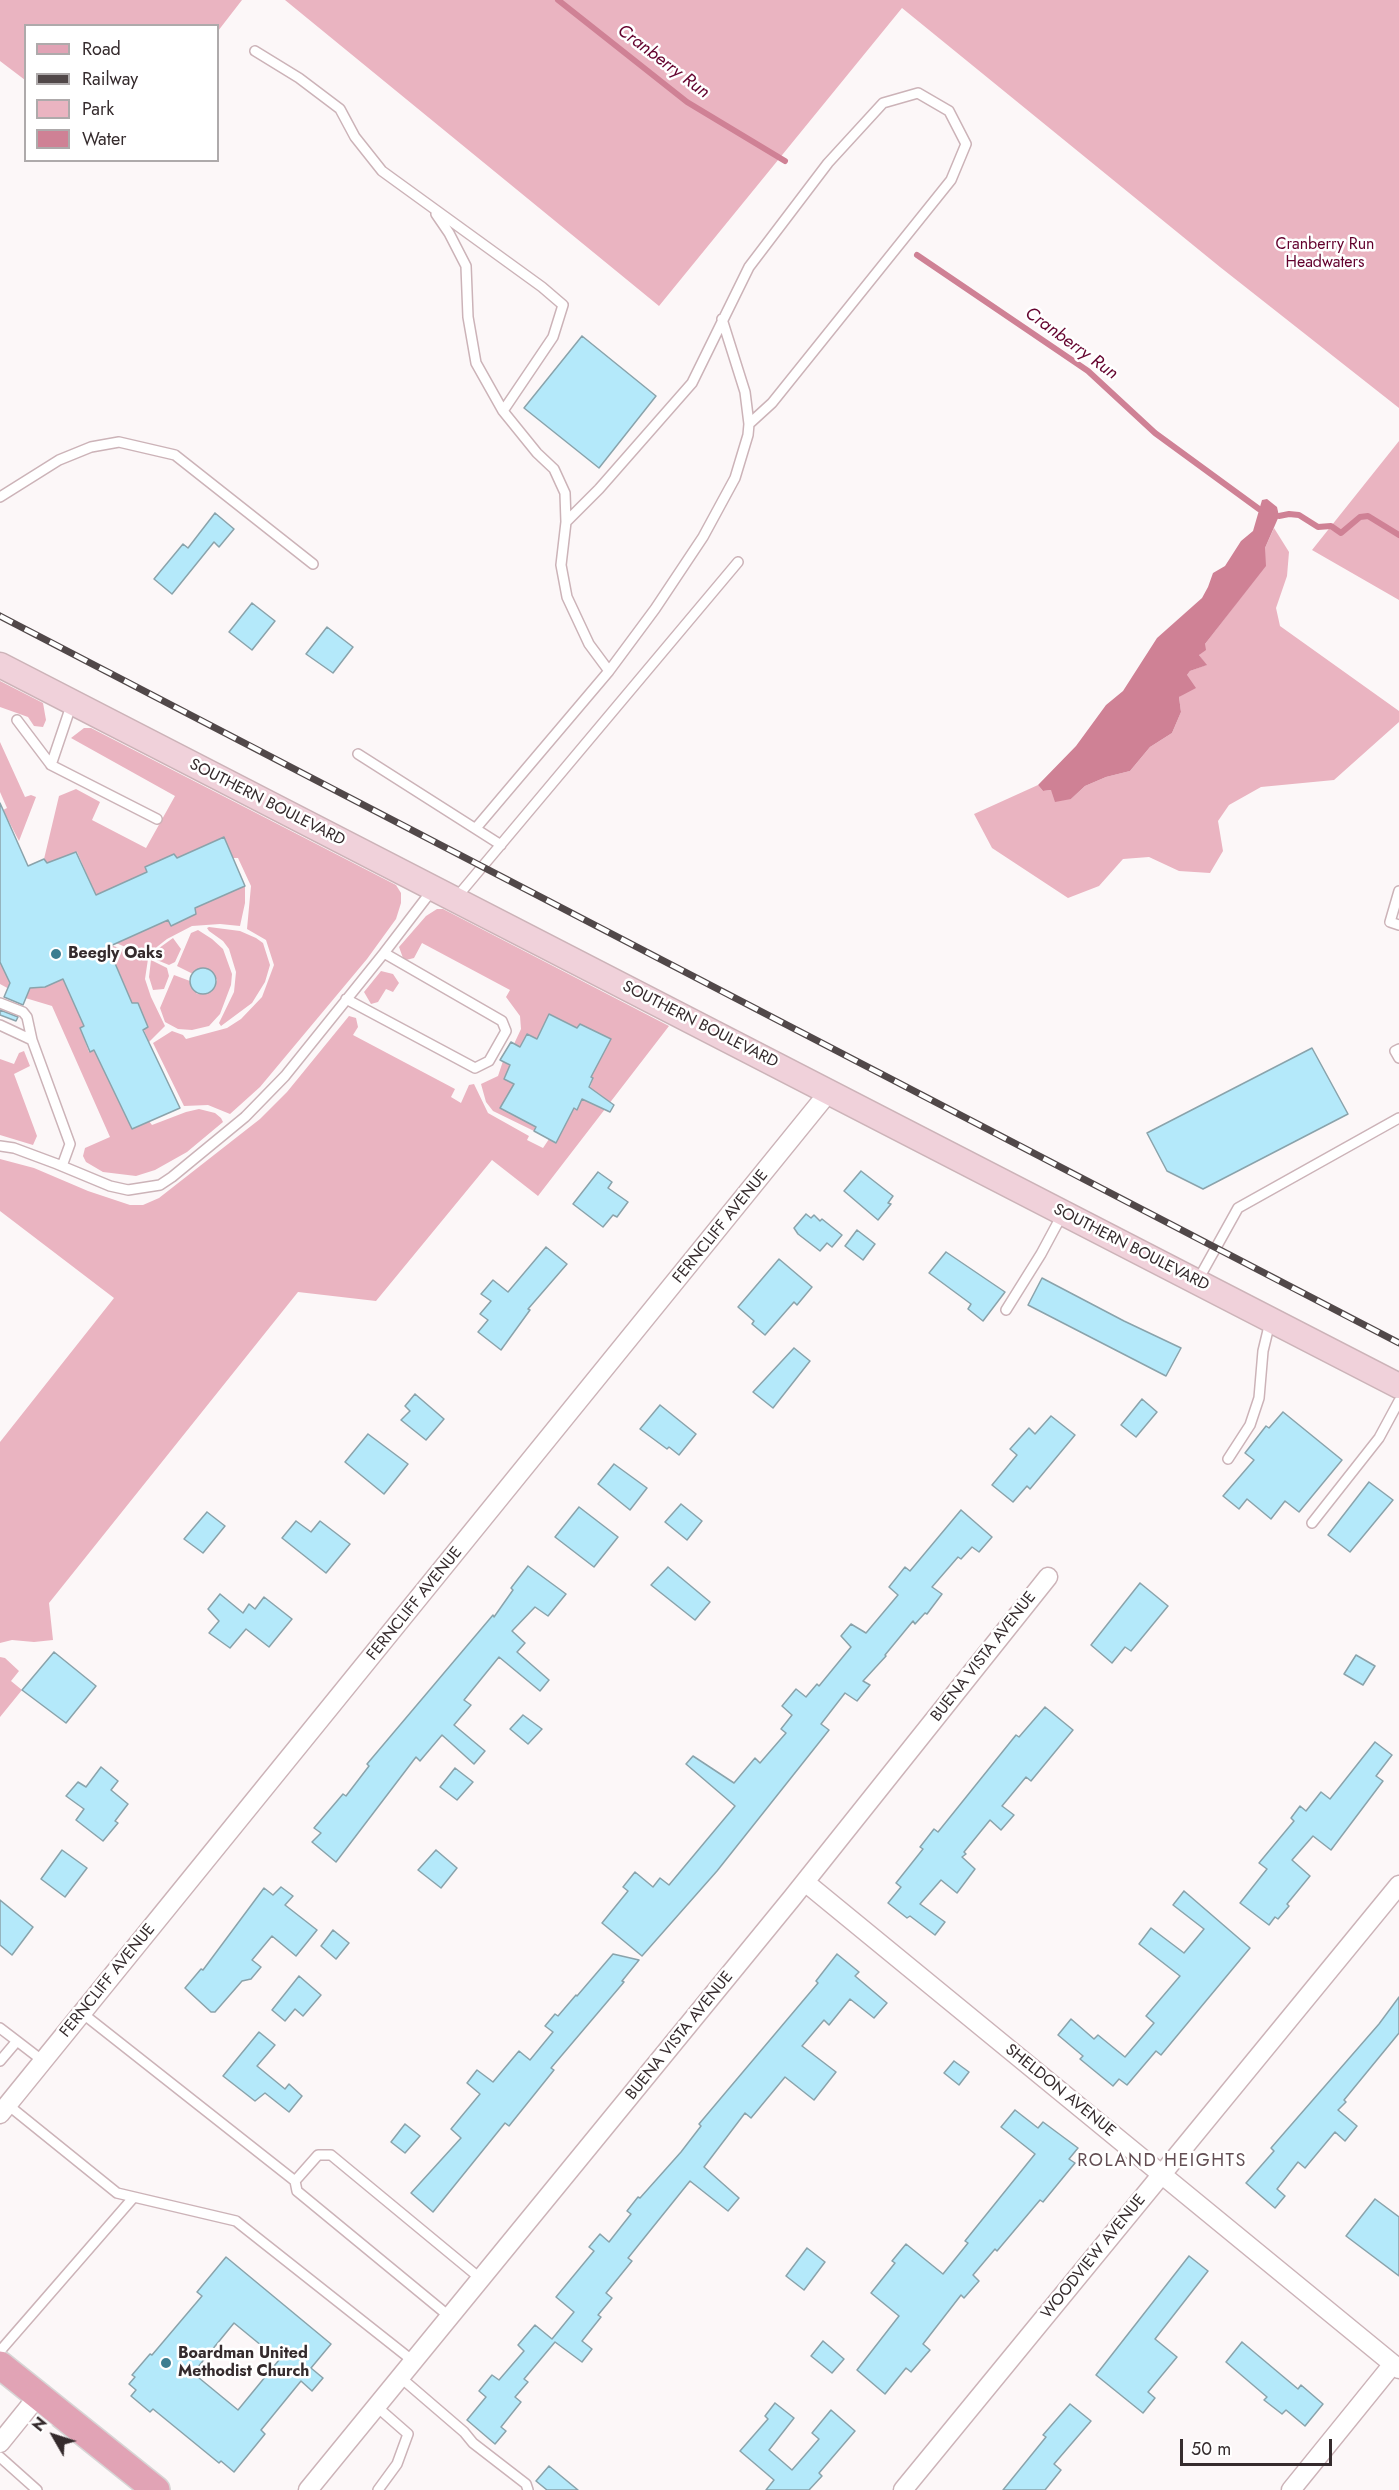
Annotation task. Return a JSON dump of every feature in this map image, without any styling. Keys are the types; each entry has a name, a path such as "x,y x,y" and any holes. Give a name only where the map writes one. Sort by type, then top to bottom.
{"main road":[{"path":"0,2365 147,2487"}],"street":[{"name":"SOUTHERN BOULEVARD","path":"0,665 1399,1386"},
{"name":"FERNCLIFF AVENUE","path":"4,2110 828,1093"},
{"name":"BUENA VISTA AVENUE","path":"308,2490 805,1882 1048,1577"},
{"name":"SHELDON AVENUE","path":"805,1882 1396,2366"},
{"name":"WOODVIEW AVENUE","path":"903,2490 1399,1885"},
{"path":"1291,2490 1396,2366"},
{"path":"0,2443 38,2396"}],"lane":[{"path":"255,51 299,78 340,109 355,137 381,171 542,287 563,305 553,337 503,411"},
{"path":"567,522 692,383 749,267 828,163 883,103 918,93 950,111 966,144 951,180 772,403 749,424"},
{"path":"429,205 449,233 466,266 468,317 476,363 503,411 537,453 554,469 565,493 567,522 561,565 567,597 589,644 609,671"},
{"path":"476,828 609,671 656,609 703,537 735,478 749,424 745,392 722,319"},
{"path":"0,497 59,460 91,447 119,442 175,455 313,564"},
{"path":"455,900 738,562"},
{"path":"51,765 72,703"},
{"path":"17,720 51,765 157,819"},
{"path":"358,754 501,845"},
{"path":"0,1146 14,1148 110,1186 128,1190 160,1185 245,1117 285,1076 433,889"},
{"path":"1399,891 1390,922 1399,925"},
{"path":"346,999 475,1068 489,1061 506,1031 502,1021 384,953"},
{"path":"0,1003 23,1012 27,1017 32,1040 70,1144 62,1166"},
{"path":"0,1025 32,1040"},
{"path":"1399,1049 1395,1051 1399,1058"},
{"path":"1197,1282 1238,1208 1399,1118"},
{"path":"1006,1310 1063,1214"},
{"path":"1228,1459 1250,1425 1259,1398 1263,1351 1271,1320"},
{"path":"1311,1523 1379,1438 1399,1401"},
{"path":"82,2013 295,2181 297,2191 450,2317"},
{"path":"0,2028 43,2061"},
{"path":"0,2061 17,2041"},
{"path":"4,2110 117,2193 236,2221 414,2361"},
{"path":"295,2181 318,2155 331,2155 481,2279"},
{"path":"0,2351 133,2198"},
{"path":"400,2377 464,2432 482,2451 526,2484 528,2490"},
{"path":"376,2406 408,2434 398,2464 378,2490"},
{"path":"0,2457 37,2490"}],"green space":[{"path":"0,0 242,0 219,30 219,24 24,24 24,79 0,61"},
{"name":"Cranberry Run Headwaters","path":"285,0 1399,0 1399,408 1220,267 902,8 659,306"},
{"path":"1399,441 1399,600 1312,550"},
{"path":"1274,528 1289,552 1287,576 1276,608 1280,626 1399,711 1399,722 1334,780 1261,787 1229,805 1218,821 1223,851 1210,873 1179,871 1149,857 1123,859 1099,886 1068,898 992,848 974,814 1038,785 1043,791 1051,790 1071,799 1085,786 1106,777 1130,771 1150,747 1172,733 1181,712 1179,697 1188,690 1187,675 1190,671 1206,665 1199,655 1205,644 1265,566 1265,548"},
{"path":"0,681 43,703 46,720 43,727 34,726 28,717 0,707"},
{"path":"84,728 91,728 396,885 401,893 401,903 396,919 367,959 260,1087 230,1114 208,1105 184,1106 153,1043 172,1031 183,1035 186,1039 227,1028 241,1019 262,997 274,965 266,940 247,929 251,886 238,858 177,858 174,854 146,867 147,872 96,895 77,852 47,863 44,859 59,796 76,789 100,802 92,820 146,848 175,796 71,738"},
{"path":"0,742 25,797 31,795 36,797 19,841 3,810 7,808 0,792"},
{"path":"245,886 245,903 240,926 220,924 192,926 167,939 153,950 149,957 116,943 168,920 171,926 195,908"},
{"path":"437,909 443,909 669,1026 538,1196 492,1160 376,1301 298,1292 49,1603 53,1640 34,1642 12,1640 0,1643 0,1442 114,1298 0,1211 0,1159 34,1168 88,1191 130,1205 143,1205 159,1198 260,1119 287,1092 349,1016 356,1018 358,1027 353,1035 455,1089 451,1097 461,1103 469,1085 474,1084 488,1113 529,1136 527,1140 543,1148 549,1139 556,1143 574,1108 577,1109 582,1099 585,1100 593,1079 577,1028 549,1014 537,1039 527,1034 520,1047 514,1044 521,1029 520,1016 506,997 510,990 422,943 414,958 406,960 403,958 399,947 426,916"},
{"path":"207,928 240,931 256,938 263,943 270,965 265,982 252,1003 221,1026 219,1023 234,992 236,972 229,949 223,941 209,931"},
{"path":"198,930 223,949 232,974 231,985 220,1014 209,1026 192,1030 178,1029 165,1022 160,1008 174,975 190,981 197,994 211,992 217,980 209,969 195,970 193,974 177,966 191,933"},
{"path":"173,938 181,949 175,962 169,965 152,958 155,951"},
{"path":"111,945 148,959 145,979 165,1026 149,1042 144,1030 148,1027 138,1003 132,1003 108,947"},
{"path":"151,960 167,968 169,976 164,989 153,990 149,977"},
{"path":"0,962 12,987 11,990 0,984"},
{"path":"381,971 393,974 399,983 393,992 386,989 378,1002 371,1004 364,992"},
{"path":"63,979 84,1026 80,1028 89,1052 94,1050 152,1125 199,1109 215,1113 223,1122 187,1152 155,1170 136,1176 103,1172 86,1162 83,1156 85,1148 110,1137 52,1006 22,997 27,985 45,987"},
{"path":"24,1051 30,1066 14,1074 37,1136 33,1145 0,1135 0,1059 14,1064 19,1053"},
{"path":"503,1061 510,1066 504,1079 514,1084 500,1108 536,1127 534,1131 493,1111 486,1102 481,1084 498,1076"},
{"path":"0,1657 5,1658 19,1671 11,1681 22,1690 0,1717"}],"water":[{"path":"1267,499 1277,507 1279,516 1265,548 1266,566 1205,644 1206,650 1199,655 1207,665 1190,671 1187,675 1196,688 1179,697 1181,712 1172,733 1150,747 1130,771 1106,777 1085,786 1071,799 1055,802 1051,790 1043,791 1038,785 1076,746 1106,705 1123,691 1157,638 1202,598 1213,573 1225,566 1241,541 1253,531 1262,500"}],"building":[{"path":"582,336 656,396 599,468 524,408"},
{"path":"215,513 234,529 219,547 214,542 172,594 154,579 183,544 188,548"},
{"path":"252,603 275,621 252,650 229,632"},
{"path":"327,627 353,647 333,673 306,654"},
{"name":"Beegly Oaks","path":"0,803 28,866 44,859 47,863 76,852 96,895 147,872 145,867 174,854 177,858 224,837 245,886 195,908 196,914 171,926 168,920 108,947 132,1003 138,1003 148,1027 143,1030 180,1108 132,1129 94,1050 90,1052 80,1028 84,1026 63,979 45,987 30,988 23,1005 4,997 10,983 0,962"},
{"path":"203,968 212,972 216,981 212,990 203,994 194,990 190,981 194,972"},
{"path":"0,1010 18,1017 16,1021 0,1015"},
{"path":"549,1014 577,1028 580,1024 611,1039 591,1077 593,1078 589,1087 614,1105 610,1112 582,1099 577,1110 574,1108 556,1143 534,1131 536,1127 500,1108 514,1084 504,1079 510,1065 500,1060 511,1042 520,1047 527,1034 537,1039"},
{"path":"1312,1048 1348,1114 1203,1189 1167,1171 1147,1133"},
{"path":"861,1171 893,1196 888,1203 891,1204 878,1220 844,1191"},
{"path":"598,1172 612,1182 608,1188 628,1202 617,1217 613,1215 603,1227 573,1204"},
{"path":"806,1214 811,1218 814,1215 820,1221 822,1219 842,1235 832,1247 827,1243 820,1251 798,1234 794,1228"},
{"path":"857,1230 875,1244 863,1260 845,1246"},
{"path":"546,1247 567,1264 528,1309 530,1310 501,1350 478,1332 488,1320 480,1314 491,1301 481,1294 493,1280 508,1292"},
{"path":"946,1252 1005,1292 983,1321 968,1309 971,1304 929,1273"},
{"path":"779,1259 812,1287 797,1305 794,1302 765,1335 738,1307"},
{"path":"1042,1278 1181,1348 1166,1376 1028,1305"},
{"path":"794,1348 810,1361 773,1408 753,1392"},
{"path":"415,1394 444,1419 426,1440 401,1420 410,1411 405,1406"},
{"path":"1142,1399 1157,1412 1136,1437 1121,1425"},
{"path":"660,1405 696,1434 679,1455 640,1429"},
{"path":"1283,1412 1342,1460 1299,1512 1285,1501 1271,1519 1247,1499 1239,1509 1223,1496 1254,1460 1245,1453 1266,1426 1269,1428"},
{"path":"1051,1416 1075,1435 1030,1489 1027,1486 1013,1502 992,1485 1017,1455 1010,1449 1029,1428 1035,1434"},
{"path":"368,1434 408,1464 384,1494 345,1462"},
{"path":"614,1464 647,1488 630,1510 598,1484"},
{"path":"1369,1482 1393,1500 1350,1552 1328,1535"},
{"path":"681,1504 702,1521 687,1540 665,1522"},
{"path":"579,1507 618,1537 594,1567 555,1537"},
{"path":"961,1510 992,1537 979,1552 972,1547 961,1559 958,1557 932,1587 942,1594 927,1614 925,1613 915,1624 913,1621 863,1681 870,1685 857,1701 845,1693 821,1724 829,1730 717,1871 642,1956 602,1923 628,1891 623,1887 635,1872 653,1887 660,1878 669,1885 735,1806 686,1764 693,1756 734,1783 755,1758 760,1763 786,1733 781,1729 792,1715 782,1706 796,1689 806,1697 817,1684 819,1686 851,1647 841,1636 851,1624 866,1633 898,1595 889,1587 905,1567 910,1571"},
{"path":"207,1512 225,1526 203,1553 184,1539"},
{"path":"296,1521 311,1532 320,1521 350,1544 326,1573 282,1538"},
{"path":"528,1566 566,1594 548,1616 535,1607 512,1631 525,1643 517,1652 549,1680 540,1691 499,1657 464,1700 471,1705 454,1725 485,1751 474,1764 442,1735 420,1761 416,1757 336,1862 312,1842 321,1833 314,1828 343,1794 346,1796 369,1766 367,1764 493,1615 494,1617 513,1590 511,1588"},
{"path":"668,1567 710,1602 695,1620 651,1585"},
{"path":"1140,1583 1168,1606 1131,1651 1125,1647 1112,1663 1091,1645"},
{"path":"220,1594 243,1613 249,1604 255,1609 264,1597 292,1619 269,1647 246,1629 230,1648 209,1633 219,1621 208,1609"},
{"path":"54,1652 96,1686 66,1723 22,1690"},
{"path":"1356,1655 1375,1666 1363,1685 1344,1674"},
{"path":"1045,1707 1073,1730 1031,1781 1026,1777 1002,1806 1014,1815 1001,1830 990,1820 964,1852 966,1854 962,1857 975,1869 957,1893 941,1880 920,1904 945,1922 935,1935 888,1903 901,1887 896,1883 923,1849 920,1847 934,1829 938,1832 1016,1735 1019,1737"},
{"path":"523,1715 542,1729 528,1744 510,1729"},
{"path":"1375,1742 1392,1755 1376,1776 1383,1781 1331,1850 1313,1836 1292,1860 1310,1876 1287,1904 1289,1906 1278,1919 1275,1917 1269,1925 1240,1903 1267,1869 1259,1863 1294,1821 1291,1818 1300,1806 1306,1811 1321,1792 1330,1799"},
{"path":"101,1767 118,1781 111,1790 128,1804 115,1821 118,1823 103,1841 76,1820 84,1809 66,1796 78,1782 86,1787"},
{"path":"455,1768 473,1782 457,1800 440,1787"},
{"path":"62,1850 87,1868 65,1897 41,1879"},
{"path":"436,1850 457,1868 441,1888 418,1870"},
{"path":"281,1887 293,1896 285,1905 317,1930 296,1956 272,1936 252,1960 261,1967 251,1979 242,1981 215,2012 211,2012 185,1988 201,1969 203,1970 264,1888 273,1895"},
{"path":"1184,1891 1250,1948 1161,2055 1156,2051 1127,2085 1119,2079 1113,2086 1080,2059 1083,2056 1058,2035 1071,2019 1094,2039 1098,2035 1125,2057 1154,2023 1146,2016 1180,1976 1139,1944 1151,1928 1184,1953 1204,1929 1173,1905"},
{"path":"0,1900 33,1927 12,1955 0,1945"},
{"path":"333,1930 349,1943 336,1959 321,1946"},
{"path":"613,1954 639,1960 622,1981 624,1982 551,2068 554,2070 509,2126 505,2123 433,2212 411,2193 461,2138 451,2129 480,2094 467,2083 477,2070 493,2082 519,2051 530,2060 553,2032 545,2026 555,2014 558,2016 577,1996"},
{"path":"837,1954 859,1972 855,1976 887,2003 874,2018 850,1999 829,2025 824,2020 802,2046 836,2072 814,2100 785,2077 751,2118 745,2113 704,2167 739,2198 728,2211 690,2181 628,2258 632,2261 606,2293 612,2298 598,2315 601,2317 582,2341 592,2349 582,2362 555,2342 524,2379 528,2382 515,2397 521,2402 501,2427 506,2431 495,2444 467,2420 486,2397 479,2391 492,2375 499,2380 524,2351 518,2345 535,2325 552,2339 574,2312 556,2297 594,2251 589,2247 600,2234 609,2242 631,2214 627,2211 638,2197 640,2198 681,2152 701,2126 699,2124 818,1983 816,1981"},
{"path":"299,1976 321,1995 303,2016 295,2009 285,2021 272,2010"},
{"path":"1399,1997 1399,2033 1338,2110 1357,2126 1345,2141 1335,2132 1305,2168 1298,2162 1277,2189 1285,2196 1275,2208 1246,2183 1274,2151 1271,2148 1379,2024"},
{"path":"259,2032 275,2045 257,2066 285,2089 289,2084 302,2096 289,2112 265,2093 255,2101 223,2076"},
{"path":"954,2061 969,2072 959,2085 944,2073"},
{"path":"1015,2110 1038,2128 1043,2122 1078,2148 1069,2159 1075,2163 1043,2202 1040,2200 997,2251 995,2249 973,2275 979,2281 964,2298 961,2295 923,2344 930,2350 911,2372 906,2368 885,2394 857,2370 899,2316 871,2293 895,2263 892,2261 906,2244 943,2274 968,2243 965,2241 1035,2154 1001,2127"},
{"path":"405,2124 420,2136 405,2153 391,2142"},
{"path":"1375,2199 1399,2217 1399,2276 1346,2236"},
{"path":"807,2248 825,2262 804,2290 786,2276"},
{"path":"1189,2256 1208,2271 1155,2339 1177,2357 1148,2392 1155,2398 1143,2413 1096,2375"},
{"name":"Boardman United Methodist Church","path":"226,2257 331,2344 311,2368 323,2378 312,2391 301,2381 261,2430 265,2434 234,2472 221,2461 219,2463 153,2409 150,2412 131,2396 136,2390 129,2384 135,2377 132,2375 202,2296 197,2292","holes":["234,2323 279,2360 238,2410 193,2373"]},
{"path":"823,2341 844,2359 832,2373 811,2356"},
{"path":"1242,2342 1298,2389 1301,2385 1323,2404 1305,2426 1286,2410 1282,2414 1264,2400 1267,2397 1226,2362"},
{"path":"775,2403 794,2418 769,2450 792,2470 819,2439 812,2433 831,2410 855,2431 819,2473 822,2476 809,2490 766,2490 774,2480 740,2451 768,2419 765,2416"},
{"path":"1070,2404 1091,2421 1054,2464 1061,2470 1045,2490 1003,2490 1046,2437 1043,2435"},
{"path":"549,2466 578,2490 547,2490 536,2481"}],"waterway":[{"name":"Cranberry Run","path":"558,0 687,102 785,161"},
{"name":"Cranberry Run","path":"917,255 1088,371 1155,433 1259,509"},
{"name":"Cranberry Run","path":"1279,516 1299,515 1318,527 1331,526 1341,533 1360,517 1368,516 1399,535"}],"railway":[{"path":"0,616 1399,1343"}],"place":[{"name":"Beegly Oaks","path":"56,954"},
{"name":"Boardman United Methodist Church","path":"166,2363"}],"district":[{"name":"ROLAND HEIGHTS","path":"1162,2162"}]}
